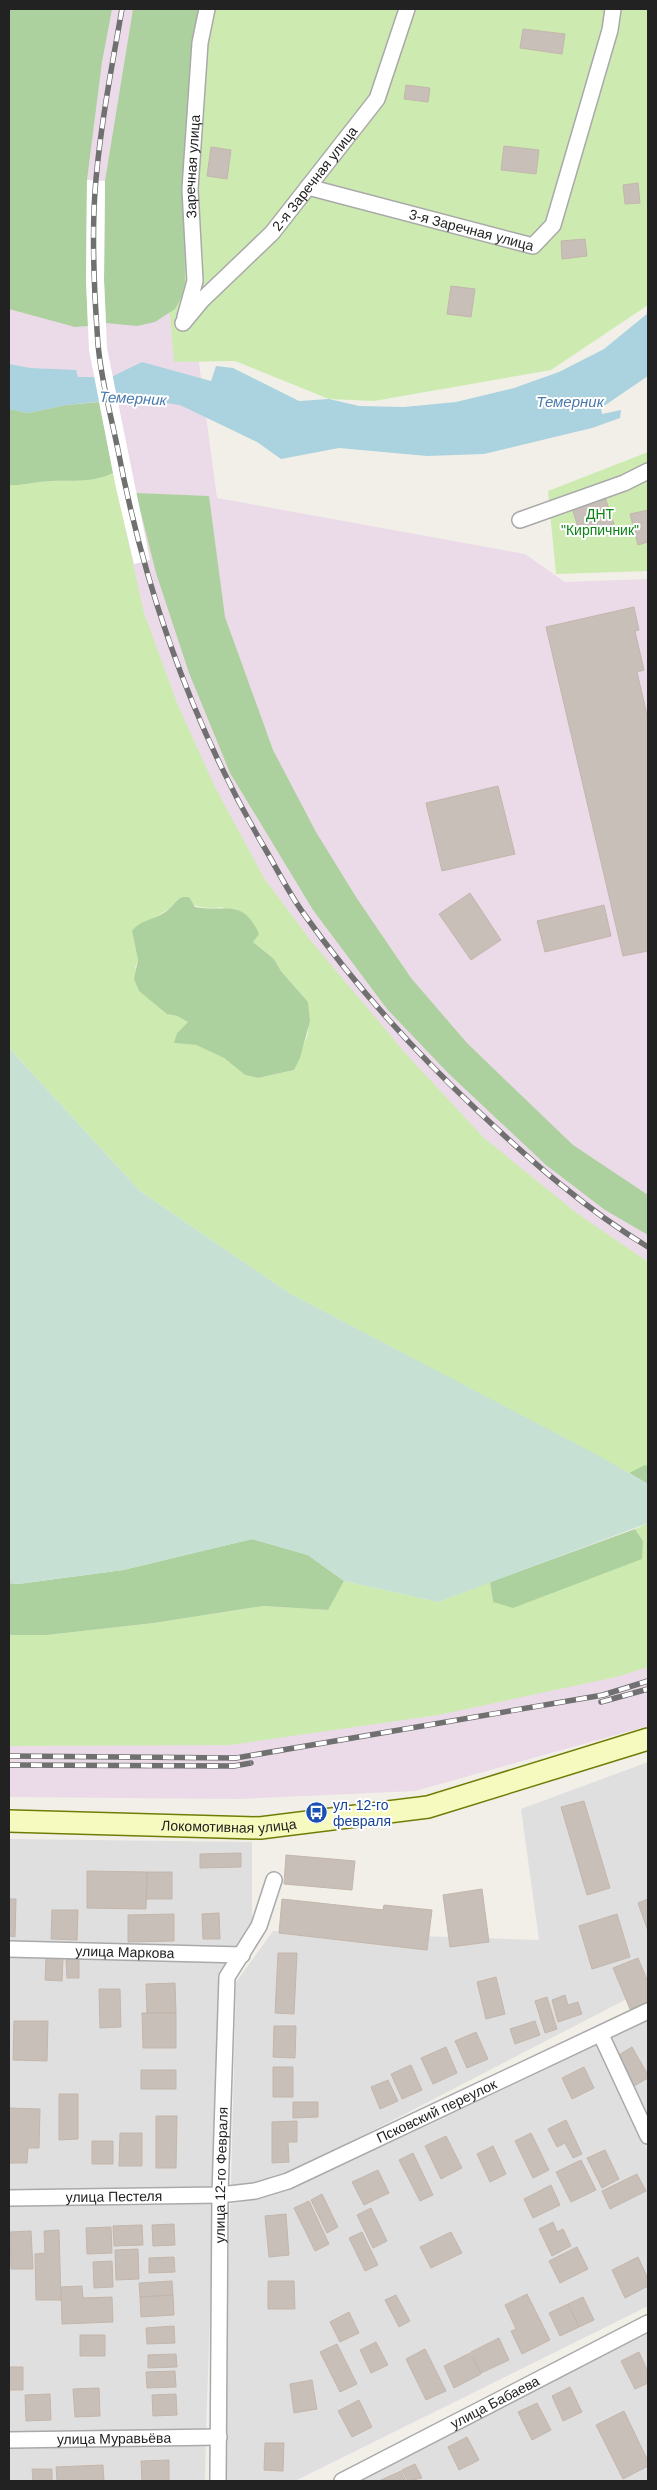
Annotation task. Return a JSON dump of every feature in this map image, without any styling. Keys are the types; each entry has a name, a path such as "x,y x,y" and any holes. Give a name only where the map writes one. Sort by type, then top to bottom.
{"street":[{"name":"Заречная улица","path":"183,323 195,281 190,189 200,43 207,9"},
{"name":"2-я Заречная улица","path":"183,323 202,300 272,233 377,99 407,9"},
{"name":"3-я Заречная улица","path":"308,187 533,246 553,225 610,30 613,9"},
{"path":"520,520 624,483 648,471"},
{"name":"Локомотивная улица","path":"9,1822 260,1828 395,1812 428,1807 648,1739"},
{"name":"улица 12-го Февраля","path":"218,2481 220,2195 227,1977 259,1926 274,1880"},
{"name":"улица Маркова","path":"9,1949 242,1955"},
{"name":"Псковский переулок","path":"220,2195 255,2192 288,2181 601,2035 648,2011"},
{"path":"601,2035 648,2136"},
{"name":"улица Пестеля","path":"9,2198 220,2195"},
{"name":"улица Бабаева","path":"342,2481 648,2323"},
{"name":"улица Муравьёва","path":"9,2440 219,2437"}],"shaded area":[{"path":"9,9 192,9 191,303 217,498 525,554 565,582 648,579 648,1332 488,1289 9,453"},
{"path":"648,1610 648,1726 415,1791 239,1799 9,1797 9,1686"},
{"path":"648,1762 648,1988 285,2176 256,2184 231,2185 236,1982 273,1931 539,1940 521,1809"},
{"path":"9,1839 252,1842 252,1925 235,1948 9,1943"},
{"path":"9,1955 228,1960 220,1971 216,2189 9,2192"},
{"path":"648,2013 648,2125 604,2036"},
{"path":"594,2041 648,2151 648,2306 295,2481 223,2481 230,2204 290,2189"},
{"path":"214,2201 206,2432 9,2432 9,2205"},
{"path":"648,2322 648,2481 332,2481"},
{"path":"206,2441 205,2481 9,2481 9,2443"}],"green space":[{"path":"9,9 112,9 102,62 87,180 86,280 88,326 75,327 9,309"},
{"path":"133,9 201,9 184,179 185,283 181,298 175,309 155,322 137,326 106,323 104,280 105,181"},
{"path":"177,9 648,9 648,305 551,370 374,401 329,399 235,361 174,362 158,172"},
{"path":"99,402 113,473 90,480 46,481 9,485 9,409 28,413 66,405"},
{"name":"ДНТ \"Кирпичник\"","path":"648,452 648,571 556,574 548,491"},
{"path":"113,473 144,613 177,703 215,787 264,878 311,941 406,1054 484,1138 578,1214 648,1262 648,1466 629,1473 289,1293 140,1191 9,1048 9,485 83,480","holes":["178,899 205,908 222,907 253,942 274,959 281,971 308,1002 308,1034 294,1070 258,1078 245,1075 224,1058 196,1045 175,1043 177,1033 188,1022 177,1016 167,1014 135,968 138,960 132,931 169,909"]},
{"path":"136,493 209,496 225,617 273,750 316,832 356,897 411,978 467,1043 573,1145 648,1195 648,1235 605,1210 546,1165 448,1073 387,1009 313,910 230,773 189,673 156,573"},
{"path":"183,897 189,897 195,907 232,909 246,915 253,922 259,934 253,942 274,959 281,971 308,1002 310,1021 300,1058 294,1070 258,1078 245,1075 224,1058 196,1045 174,1043 177,1033 188,1022 177,1016 167,1014 139,991 134,979 138,960 132,931 140,924 163,913"},
{"path":"9,1048 140,1191 289,1293 592,1452 648,1484 648,1523 438,1602 344,1581 308,1555 252,1539 123,1570 18,1584 9,1583"},
{"path":"645,1465 648,1466 648,1484 629,1473"},
{"path":"648,1523 648,1667 616,1677 438,1715 230,1745 9,1746 9,1635 47,1635 154,1623 263,1606 327,1610 344,1581 438,1602 490,1582 493,1602 643,1541 635,1529"},
{"path":"635,1529 643,1541 642,1559 513,1608 493,1602 490,1582"},
{"path":"252,1539 308,1555 344,1581 328,1610 263,1606 154,1623 47,1635 9,1635 9,1583 18,1584 123,1570"}],"water":[{"name":"Темерник","path":"648,313 648,376 601,408 602,414 621,410 620,418 592,428 484,454 427,456 339,448 281,459 257,442 180,405 132,398 66,405 28,413 9,409 9,364 30,368 76,370 78,377 111,377 142,362 211,381 216,366 233,368 299,401 329,399 359,406 404,407 456,402 514,388 559,372 604,349"}],"pier":[{"path":"87,180 105,181 104,280 107,348 150,560 134,564 116,488 89,350 86,280"}],"building":[{"path":"523,29 565,34 562,54 520,48"},
{"path":"406,85 430,88 428,102 404,99"},
{"path":"504,146 539,150 536,174 501,170"},
{"path":"211,147 231,150 227,179 207,176"},
{"path":"638,183 640,203 625,204 623,185"},
{"path":"585,239 587,256 562,259 561,241"},
{"path":"451,286 475,289 471,317 447,314"},
{"path":"605,497 614,524 580,534 572,508"},
{"path":"648,510 648,542 638,545 630,514"},
{"path":"634,607 639,630 635,631 644,670 637,672 648,719 648,951 623,956 546,627"},
{"path":"498,786 515,854 442,871 426,803"},
{"path":"470,893 501,940 471,960 439,914"},
{"path":"604,905 611,936 545,952 537,921"},
{"path":"584,1801 610,1888 587,1895 561,1807"},
{"path":"241,1853 241,1867 200,1868 200,1854"},
{"path":"286,1855 355,1861 352,1890 284,1884"},
{"path":"87,1871 147,1872 146,1909 87,1908"},
{"path":"147,1872 172,1872 172,1899 146,1899"},
{"path":"482,1889 489,1942 450,1947 443,1895"},
{"path":"9,1899 16,1899 15,1937 9,1936"},
{"path":"282,1899 383,1910 384,1905 432,1910 427,1950 279,1933"},
{"path":"648,1899 648,1931 638,1903"},
{"path":"52,1910 78,1910 77,1940 51,1939"},
{"path":"219,1913 220,1939 203,1939 202,1914"},
{"path":"174,1914 174,1941 128,1942 128,1915"},
{"path":"617,1914 630,1957 592,1969 579,1926"},
{"path":"278,1953 297,1953 294,2014 275,2013"},
{"path":"46,1958 63,1958 62,1981 45,1980"},
{"path":"638,1958 648,1982 648,2002 630,2009 613,1968"},
{"path":"66,1959 79,1959 79,1978 67,1978"},
{"path":"496,1977 505,2014 486,2019 477,1982"},
{"path":"175,1983 176,2013 147,2013 146,1984"},
{"path":"99,1989 120,1989 121,2027 100,2028"},
{"path":"565,1995 568,2005 578,2002 582,2014 558,2022 552,2000"},
{"path":"547,1997 557,2029 545,2033 535,2001"},
{"path":"142,2013 176,2013 176,2048 143,2048"},
{"path":"14,2021 48,2021 47,2061 13,2060"},
{"path":"535,2021 540,2035 515,2044 510,2029"},
{"path":"274,2026 296,2026 295,2058 273,2057"},
{"path":"476,2032 488,2059 467,2068 455,2041"},
{"path":"446,2047 457,2073 433,2084 421,2058"},
{"path":"632,2047 648,2075 648,2078 634,2086 617,2056"},
{"path":"411,2065 422,2090 402,2099 391,2074"},
{"path":"273,2067 293,2067 293,2097 273,2097"},
{"path":"584,2067 594,2088 572,2099 562,2078"},
{"path":"141,2070 176,2070 176,2089 141,2089"},
{"path":"388,2080 398,2101 380,2109 371,2087"},
{"path":"59,2094 78,2094 78,2139 59,2140"},
{"path":"293,2102 318,2102 318,2117 293,2118"},
{"path":"9,2108 40,2109 39,2148 28,2148 27,2163 9,2163"},
{"path":"156,2116 177,2116 176,2168 156,2168"},
{"path":"566,2120 582,2154 573,2158 565,2143 557,2147 548,2129"},
{"path":"297,2121 297,2142 288,2142 289,2162 272,2163 272,2122"},
{"path":"120,2133 142,2133 142,2166 119,2166"},
{"path":"531,2133 549,2170 533,2178 515,2141"},
{"path":"446,2136 462,2168 441,2179 425,2146"},
{"path":"92,2141 113,2141 113,2164 92,2164"},
{"path":"493,2146 506,2174 490,2182 477,2154"},
{"path":"605,2150 619,2179 602,2188 587,2158"},
{"path":"413,2153 433,2195 420,2201 399,2160"},
{"path":"581,2160 596,2190 571,2202 556,2172"},
{"path":"378,2170 389,2193 364,2205 352,2182"},
{"path":"637,2174 646,2191 610,2209 602,2191"},
{"path":"551,2185 560,2205 533,2218 524,2199"},
{"path":"322,2194 338,2227 327,2233 311,2200"},
{"path":"309,2201 329,2244 315,2251 294,2208"},
{"path":"371,2208 387,2241 373,2248 357,2215"},
{"path":"286,2214 289,2255 269,2257 265,2216"},
{"path":"553,2222 557,2232 563,2229 571,2246 552,2256 539,2229"},
{"path":"174,2224 175,2245 153,2246 152,2225"},
{"path":"142,2225 143,2245 114,2246 113,2226"},
{"path":"111,2227 112,2253 87,2254 86,2228"},
{"path":"59,2230 61,2300 36,2300 35,2254 45,2253 44,2231"},
{"path":"31,2231 33,2269 11,2269 10,2232"},
{"path":"362,2232 378,2265 365,2271 349,2238"},
{"path":"451,2232 462,2253 431,2268 420,2247"},
{"path":"577,2247 588,2269 560,2283 549,2261"},
{"path":"138,2249 139,2279 116,2280 115,2250"},
{"path":"174,2257 175,2272 149,2273 149,2258"},
{"path":"638,2257 648,2279 648,2286 625,2298 612,2270"},
{"path":"112,2261 113,2287 94,2288 93,2262"},
{"path":"172,2281 173,2295 140,2297 139,2283"},
{"path":"268,2281 294,2281 295,2309 268,2309"},
{"path":"82,2286 83,2298 112,2297 113,2322 62,2324 61,2287"},
{"path":"527,2294 550,2340 522,2354 511,2331 516,2329 505,2305"},
{"path":"173,2295 174,2315 141,2317 140,2297"},
{"path":"396,2295 410,2321 399,2327 385,2300"},
{"path":"583,2297 594,2320 579,2327 568,2304"},
{"path":"568,2304 579,2327 560,2336 549,2313"},
{"path":"349,2312 359,2333 340,2342 330,2322"},
{"path":"174,2326 175,2343 147,2344 146,2328"},
{"path":"80,2335 105,2335 105,2356 80,2356"},
{"path":"499,2338 509,2360 481,2373 471,2352"},
{"path":"376,2342 388,2365 371,2373 360,2350"},
{"path":"337,2344 357,2384 340,2392 320,2352"},
{"path":"425,2349 446,2391 426,2400 406,2359"},
{"path":"639,2352 648,2372 648,2383 635,2389 621,2361"},
{"path":"470,2353 481,2374 454,2388 444,2366"},
{"path":"176,2354 177,2367 148,2368 148,2355"},
{"path":"9,2367 23,2367 23,2390 9,2390"},
{"path":"175,2371 176,2387 147,2388 146,2372"},
{"path":"312,2380 317,2409 294,2413 290,2384"},
{"path":"570,2387 582,2412 563,2421 552,2396"},
{"path":"99,2388 100,2416 75,2417 73,2389"},
{"path":"50,2394 51,2420 26,2421 25,2395"},
{"path":"176,2394 177,2415 153,2416 152,2395"},
{"path":"359,2400 372,2427 352,2437 338,2411"},
{"path":"537,2403 551,2430 532,2440 518,2412"},
{"path":"624,2411 648,2461 648,2466 623,2479 596,2425"},
{"path":"467,2437 479,2460 459,2470 448,2447"},
{"path":"265,2443 284,2443 283,2471 264,2470"},
{"path":"169,2460 169,2481 142,2481 141,2461"},
{"path":"415,2464 422,2478 408,2481 402,2470"},
{"path":"103,2465 104,2481 57,2481 56,2467"},
{"path":"32,2469 52,2469 52,2481 33,2481"},
{"path":"401,2471 406,2481 379,2481"}],"railway":[{"path":"122,9 104,115 94,199 95,303 98,344 106,398 142,555 175,658 195,708 241,805 289,892 365,993 433,1067 520,1149 561,1185 625,1233 648,1247"},
{"path":"9,1756 236,1758 603,1695 648,1681"},
{"path":"601,1702 648,1689"},
{"path":"9,1765 234,1766 251,1763"}],"place":[{"name":"ул. 12-го февраля","path":"317,1813"}]}
